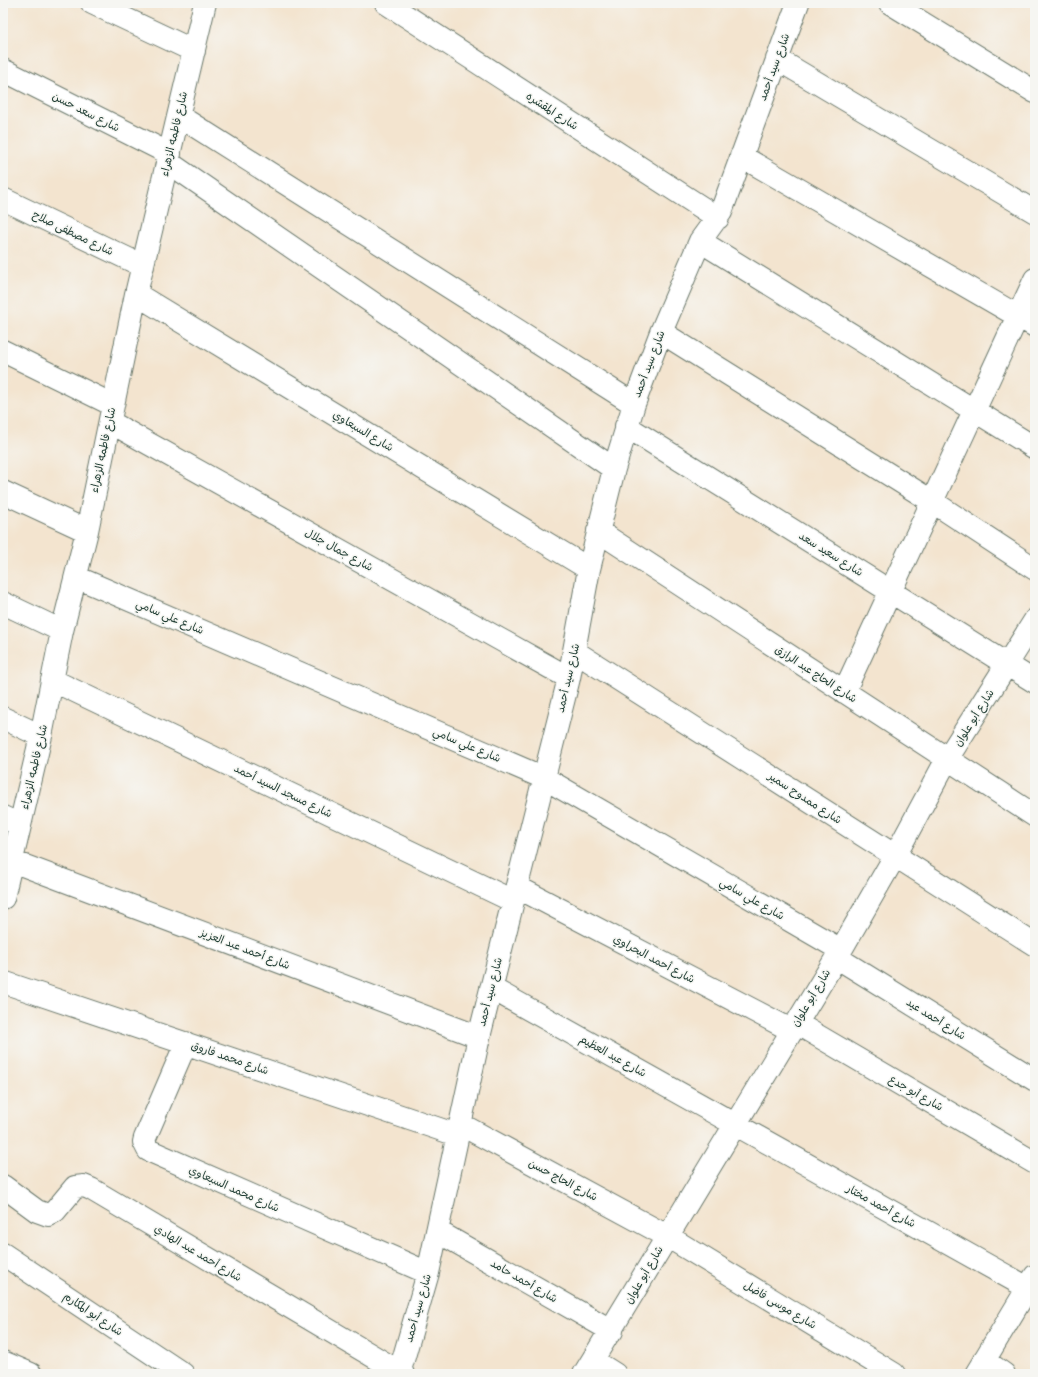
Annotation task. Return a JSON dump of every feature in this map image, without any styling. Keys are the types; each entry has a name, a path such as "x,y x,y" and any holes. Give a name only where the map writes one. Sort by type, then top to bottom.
{"street":[{"path":"92,3 194,51"},
{"name":"شارع فاطمه الزهراء","path":"3,898 12,861 12,821 41,736 62,631 87,531 136,294 205,3"},
{"name":"شارع المقشره","path":"386,3 718,218"},
{"path":"890,3 1035,92"},
{"name":"شارع سيد أحمد","path":"400,1373 428,1273 479,1037 569,678 598,531 626,426 660,332 700,241 718,218 777,58 792,6"},
{"path":"777,58 1035,212"},
{"name":"شارع سعد حسن","path":"3,70 169,158 614,469"},
{"path":"179,116 634,404"},
{"path":"742,156 1026,321"},
{"name":"شارع مصطفى صلاح","path":"3,199 143,266"},
{"path":"700,241 1035,448"},
{"path":"844,692 974,411 1026,321 1035,279"},
{"name":"شارع السبعاوي","path":"136,294 590,569"},
{"path":"660,332 933,502 1035,569"},
{"name":"شارع جمال جلال","path":"3,351 569,678"},
{"name":"شارع سعيد سعد","path":"626,426 1035,682"},
{"path":"3,492 87,531"},
{"name":"شارع الحاج عبد الرازق","path":"598,531 1035,816"},
{"name":"شارع علي سامي","path":"76,577 544,778 838,954"},
{"path":"3,603 62,631"},
{"name":"شارع أبو علوان","path":"589,1367 612,1331 666,1236 838,954 895,856 947,759 1035,620"},
{"name":"شارع ممدوح سمير","path":"574,651 1035,945"},
{"name":"شارع مسجد السيد أحمد","path":"52,680 515,894"},
{"path":"3,718 41,736"},
{"name":"شارع أحمد عبد العزيز","path":"12,861 479,1037"},
{"name":"شارع أحمد البحراوي","path":"515,894 794,1027"},
{"name":"شارع أحمد عيد","path":"838,954 1035,1080"},
{"name":"شارع محمد فاروق","path":"3,982 186,1043 459,1130"},
{"name":"شارع عبد العظيم","path":"491,988 735,1124"},
{"name":"شارع أبو جدع","path":"794,1027 1035,1163"},
{"name":"شارع محمد السبعاوي","path":"186,1043 145,1138 144,1142 148,1150 428,1273"},
{"name":"شارع أحمد مختار","path":"735,1124 1032,1282"},
{"name":"شارع الحاج حسن","path":"459,1130 666,1236"},
{"name":"شارع أحمد عبد الهادي","path":"3,1186 37,1211 48,1215 55,1211 75,1187 84,1186 91,1189 400,1373"},
{"name":"شارع أحمد حامد","path":"437,1231 612,1331"},
{"name":"شارع موسى فاضل","path":"666,1236 894,1374"},
{"name":"شارع أبو المكارم","path":"3,1254 182,1374"},
{"path":"1004,1374 980,1367 1032,1282"},
{"path":"3,1362 31,1374"},
{"path":"589,1367 615,1374"}]}
